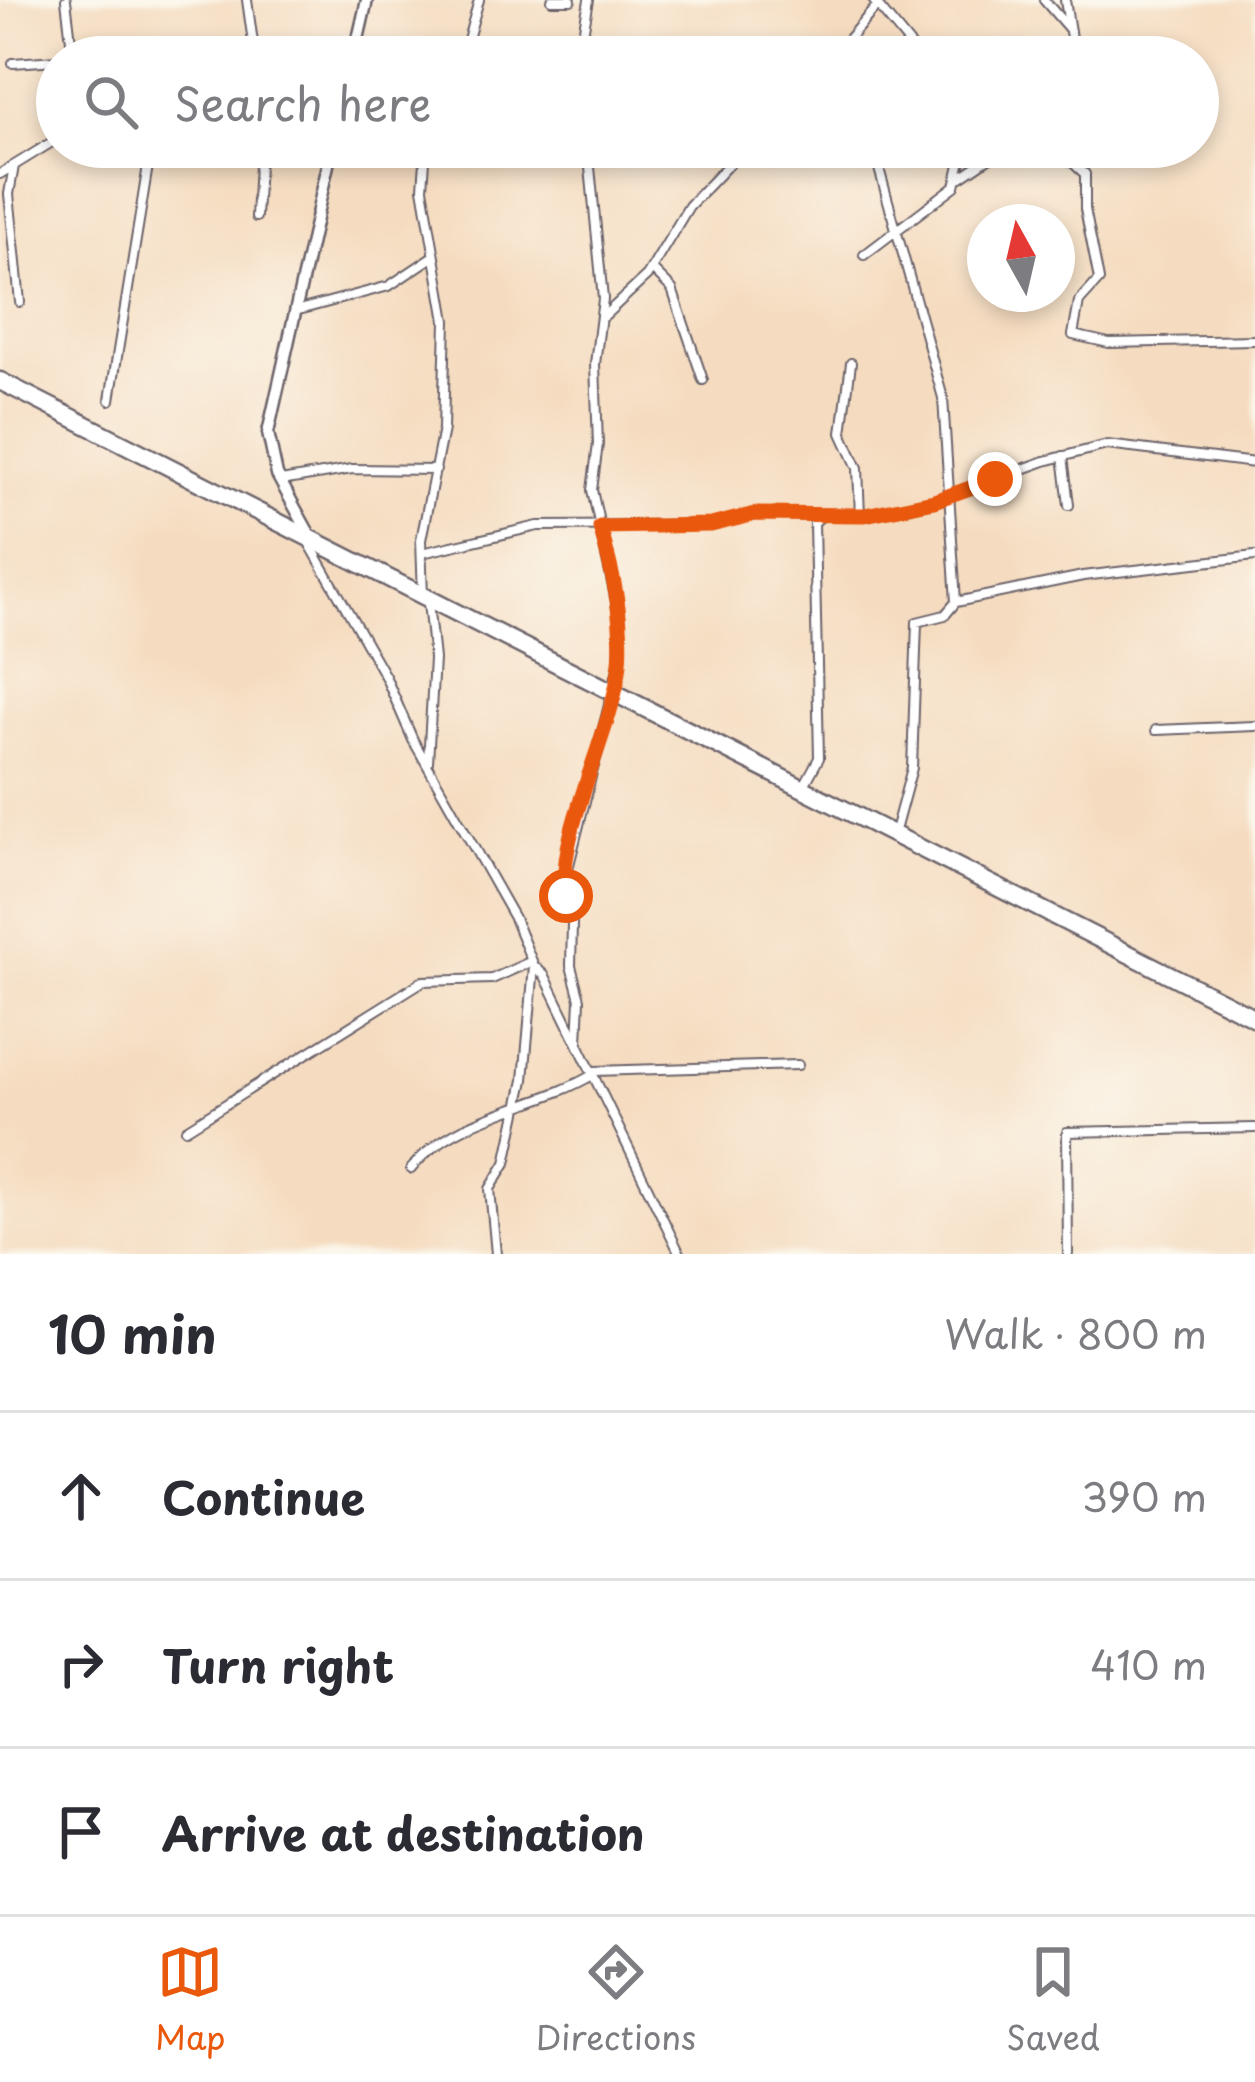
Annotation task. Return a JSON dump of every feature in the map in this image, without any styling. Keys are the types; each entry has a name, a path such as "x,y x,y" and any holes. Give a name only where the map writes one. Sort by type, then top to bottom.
{"highway":[{"path":"0,381 1255,1018"}],"street":[{"path":"66,0 70,36"},
{"path":"247,0 251,36"},
{"path":"359,36 367,0"},
{"path":"470,36 479,0"},
{"path":"552,0 571,0"},
{"path":"583,36 589,0"},
{"path":"1044,0 1070,30"},
{"path":"1065,0 1071,36"},
{"path":"849,36 877,2 904,36"},
{"path":"13,62 36,61"},
{"path":"0,174 36,153"},
{"path":"14,166 9,202 20,302"},
{"path":"110,400 148,168"},
{"path":"256,217 259,168"},
{"path":"327,168 269,423 281,481 386,678 413,740 533,963 545,976 680,1254"},
{"path":"424,168 432,258 446,309 436,470 422,553 434,659 428,763"},
{"path":"578,1042 581,1013 564,885 614,692 620,620 592,490 598,443 596,352 602,317 590,168"},
{"path":"602,317 652,269 689,206 725,168"},
{"path":"878,168 943,398 956,602"},
{"path":"960,178 961,168"},
{"path":"864,255 975,168"},
{"path":"1079,168 1085,174 1085,208 1099,280 1079,302 1073,335 1108,343 1255,340"},
{"path":"295,311 389,286 417,273 432,258"},
{"path":"652,269 672,289 703,380"},
{"path":"851,363 842,434 858,468 860,515"},
{"path":"422,553 538,526 711,525 755,514 860,515 946,497 1063,456 1107,446 1255,463"},
{"path":"1063,456 1069,505"},
{"path":"281,481 352,469 436,470"},
{"path":"806,782 819,758 812,556 814,523 824,514"},
{"path":"896,827 911,768 917,622 945,615 956,602 1083,577 1255,556"},
{"path":"1156,730 1255,727"},
{"path":"413,740 429,736"},
{"path":"496,1254 490,1189 506,1163 519,1104 532,1028 533,963"},
{"path":"186,1129 423,981 492,979 533,963"},
{"path":"411,1169 479,1119 554,1097 594,1072 797,1065"},
{"path":"1068,1254 1066,1132 1255,1128"}],"route":[{"path":"566,896 570,854 620,662 620,620 600,527 711,525 755,514 865,515 934,501 995,479"}]}
